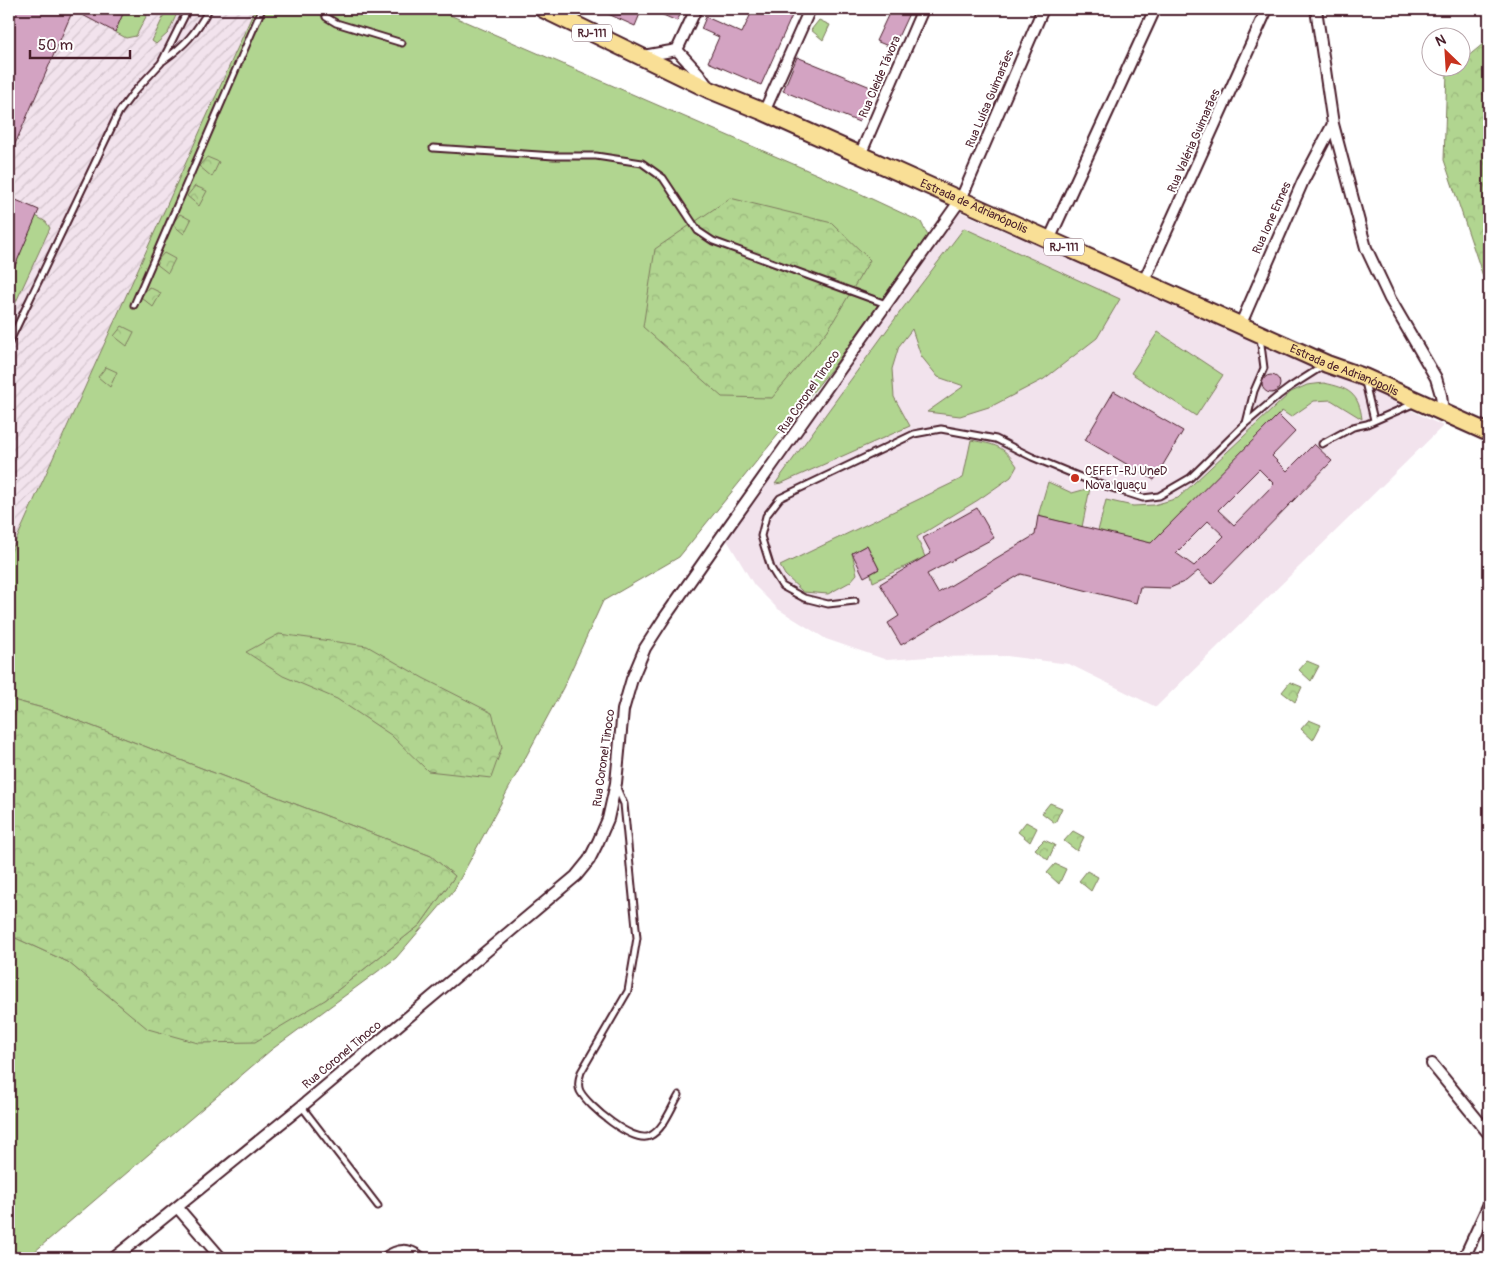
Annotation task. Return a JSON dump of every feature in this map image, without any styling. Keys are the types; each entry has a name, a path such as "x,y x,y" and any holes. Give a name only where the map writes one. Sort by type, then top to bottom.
{"main road":[{"name":"Estrada de Adrianópolis","path":"543,9 573,15 641,56 710,90 961,199 1143,283 1326,364 1364,377 1489,433"}],"street":[{"path":"677,50 696,9"},
{"path":"764,112 810,9"},
{"name":"Rua Cleide Távora","path":"860,155 923,9"},
{"name":"Rua Luísa Guimarães","path":"961,199 1043,9"},
{"path":"1049,240 1155,9"},
{"name":"Rua Valéria Guimarães","path":"1143,283 1267,9"},
{"path":"1316,9 1333,124 1366,248 1390,299 1436,378 1443,412"},
{"path":"641,56 677,50"},
{"path":"677,50 694,68 710,90"},
{"name":"Rua Ione Ennes","path":"1240,326 1302,181 1333,124"},
{"name":"Rua Coronel Tinoco","path":"118,1257 302,1106 576,876 589,860 608,818 616,783 623,710 632,679 645,648 726,530 961,199"},
{"path":"1432,1064 1489,1134"},
{"path":"1464,1258 1489,1204"},
{"path":"177,1207 221,1258"},
{"path":"385,1258 401,1250 413,1252 421,1258"}],"lane":[{"path":"161,63 188,9"},
{"path":"9,344 119,112 134,92 161,63 186,43 201,24 209,9"},
{"path":"134,305 262,9"},
{"path":"324,9 326,17 336,23 402,43"},
{"path":"433,148 554,156 596,156 642,163 663,178 698,231 713,241 887,304"},
{"path":"1246,423 1254,391 1264,368 1259,333"},
{"path":"855,601 828,604 804,598 782,586 771,568 761,536 766,516 780,498 914,434 941,429 996,439 1032,457 1090,481 1143,498 1160,496 1190,478 1246,423 1290,387 1326,364"},
{"path":"1364,377 1374,420"},
{"path":"1322,444 1353,427 1418,401"},
{"path":"616,783 624,804 637,938 628,991 581,1072 578,1083 580,1090 596,1110 612,1123 639,1136 646,1137 657,1131 679,1095"},
{"path":"302,1106 378,1206"}],"shaded area":[{"path":"9,9 255,9 9,556"},
{"name":"CEFET-RJ UneD Nova Iguaçu","path":"956,210 1360,385 1443,426 1156,707 1069,664 1007,656 928,657 887,660 826,639 778,609 754,585 721,530"}],"green space":[{"path":"125,9 150,9 136,36 126,38 115,32"},
{"path":"167,9 179,9 168,33 156,44 152,41"},
{"path":"255,9 436,9 844,186 921,222 928,236 833,367 679,557 603,601 563,688 454,890 396,958 271,1050 27,1258 9,1258 9,935 68,962 149,1029 325,1000 420,925 455,876 431,856 50,710 9,699 9,556"},
{"path":"819,20 830,25 823,40 811,30"},
{"path":"1489,39 1489,294 1444,160 1447,78 1470,78 1470,55"},
{"path":"207,157 219,162 212,177 199,166"},
{"path":"195,186 207,191 199,206 187,196"},
{"path":"730,198 832,223 870,260 828,330 772,398 722,397 643,327 655,249"},
{"path":"180,214 191,220 184,234 172,224"},
{"path":"36,216 46,222 50,228 9,317 9,280"},
{"path":"964,228 1120,299 1097,338 1044,379 992,406 960,416 927,412 964,386 938,377 921,356 912,329 899,346 892,369 894,397 910,426 782,483 775,484 900,312"},
{"path":"164,253 175,259 168,273 155,263"},
{"path":"149,287 161,293 153,307 141,297"},
{"path":"122,326 134,332 127,346 114,336"},
{"path":"1158,332 1223,375 1196,416 1131,373"},
{"path":"106,367 117,372 110,387 98,377"},
{"path":"1324,383 1340,387 1351,393 1358,403 1362,419 1331,400 1314,401 1291,417 1282,411 1159,536 1154,544 1098,531 1106,500 1133,506 1154,505 1178,498 1291,392 1307,385"},
{"path":"971,440 998,447 1017,466 1011,477 978,500 917,537 925,557 873,582 871,574 879,569 867,545 852,553 857,574 850,582 828,594 803,592 785,575 780,566 963,478"},
{"path":"1048,482 1072,493 1090,488 1082,527 1038,516"},
{"path":"279,634 367,646 423,678 492,713 502,747 491,778 428,771 391,735 337,699 283,676 246,652"},
{"path":"1307,661 1319,666 1311,681 1299,670"},
{"path":"1290,682 1302,687 1295,702 1282,692"},
{"path":"9,699 50,710 431,856 455,876 420,925 325,1000 255,1042 198,1043 148,1029 68,962 9,935"},
{"path":"1309,720 1321,725 1313,740 1301,729"},
{"path":"1050,803 1062,808 1055,823 1042,813"},
{"path":"1026,822 1037,828 1030,842 1018,832"},
{"path":"1073,831 1084,837 1077,851 1064,841"},
{"path":"1044,840 1055,845 1048,860 1035,849"},
{"path":"1055,864 1066,869 1059,884 1047,873"},
{"path":"1087,871 1098,877 1091,891 1079,881"}],"building":[{"path":"9,9 125,9 115,32 73,10 9,158"},
{"path":"597,9 642,9 635,26"},
{"path":"649,9 683,9 677,21"},
{"path":"753,9 795,9 761,85 708,62 719,37 701,29 706,17 742,33"},
{"path":"891,9 911,9 893,48 876,41"},
{"path":"797,57 873,88 859,122 783,91"},
{"path":"9,197 39,210 9,280"},
{"path":"1271,375 1277,378 1280,384 1277,390 1271,393 1265,390 1262,384 1265,378"},
{"path":"1114,391 1183,431 1154,480 1085,440"},
{"path":"1278,415 1295,432 1272,456 1287,471 1314,444 1332,461 1212,584 1198,571 1186,581 1170,588 1140,587 1136,603 1021,574 901,645 888,623 899,616 880,584 931,553 923,538 977,508 994,538 927,574 938,593 1035,535 1038,516 1151,543","holes":["1259,469 1274,484 1234,525 1218,510","1208,521 1224,536 1194,566 1176,553"]},
{"path":"867,545 879,569 864,577 852,553"}],"place":[{"name":"CEFET-RJ UneD Nova Iguaçu","path":"1075,478"}]}
